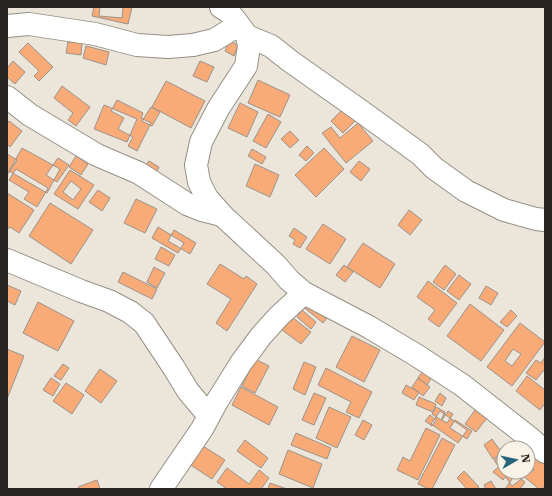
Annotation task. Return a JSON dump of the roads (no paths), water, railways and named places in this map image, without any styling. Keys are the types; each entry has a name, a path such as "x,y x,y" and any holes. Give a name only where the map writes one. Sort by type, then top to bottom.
{"street":[{"path":"221,7 229,12 243,31 249,46 246,66 218,109 201,142 196,165 199,182 207,198 223,216 304,293 369,327 462,385 531,439 545,452"},
{"path":"7,26 29,24 95,34 137,45 168,47 193,45 243,31 280,52 290,61 420,154 434,168 466,191 504,210 545,220"},
{"path":"7,97 30,115 97,155 139,173 187,204 223,216"},
{"path":"7,260 109,301 130,312 144,323 188,391 209,416"},
{"path":"161,489 202,429 241,363 261,336 279,316 304,293"}]}
